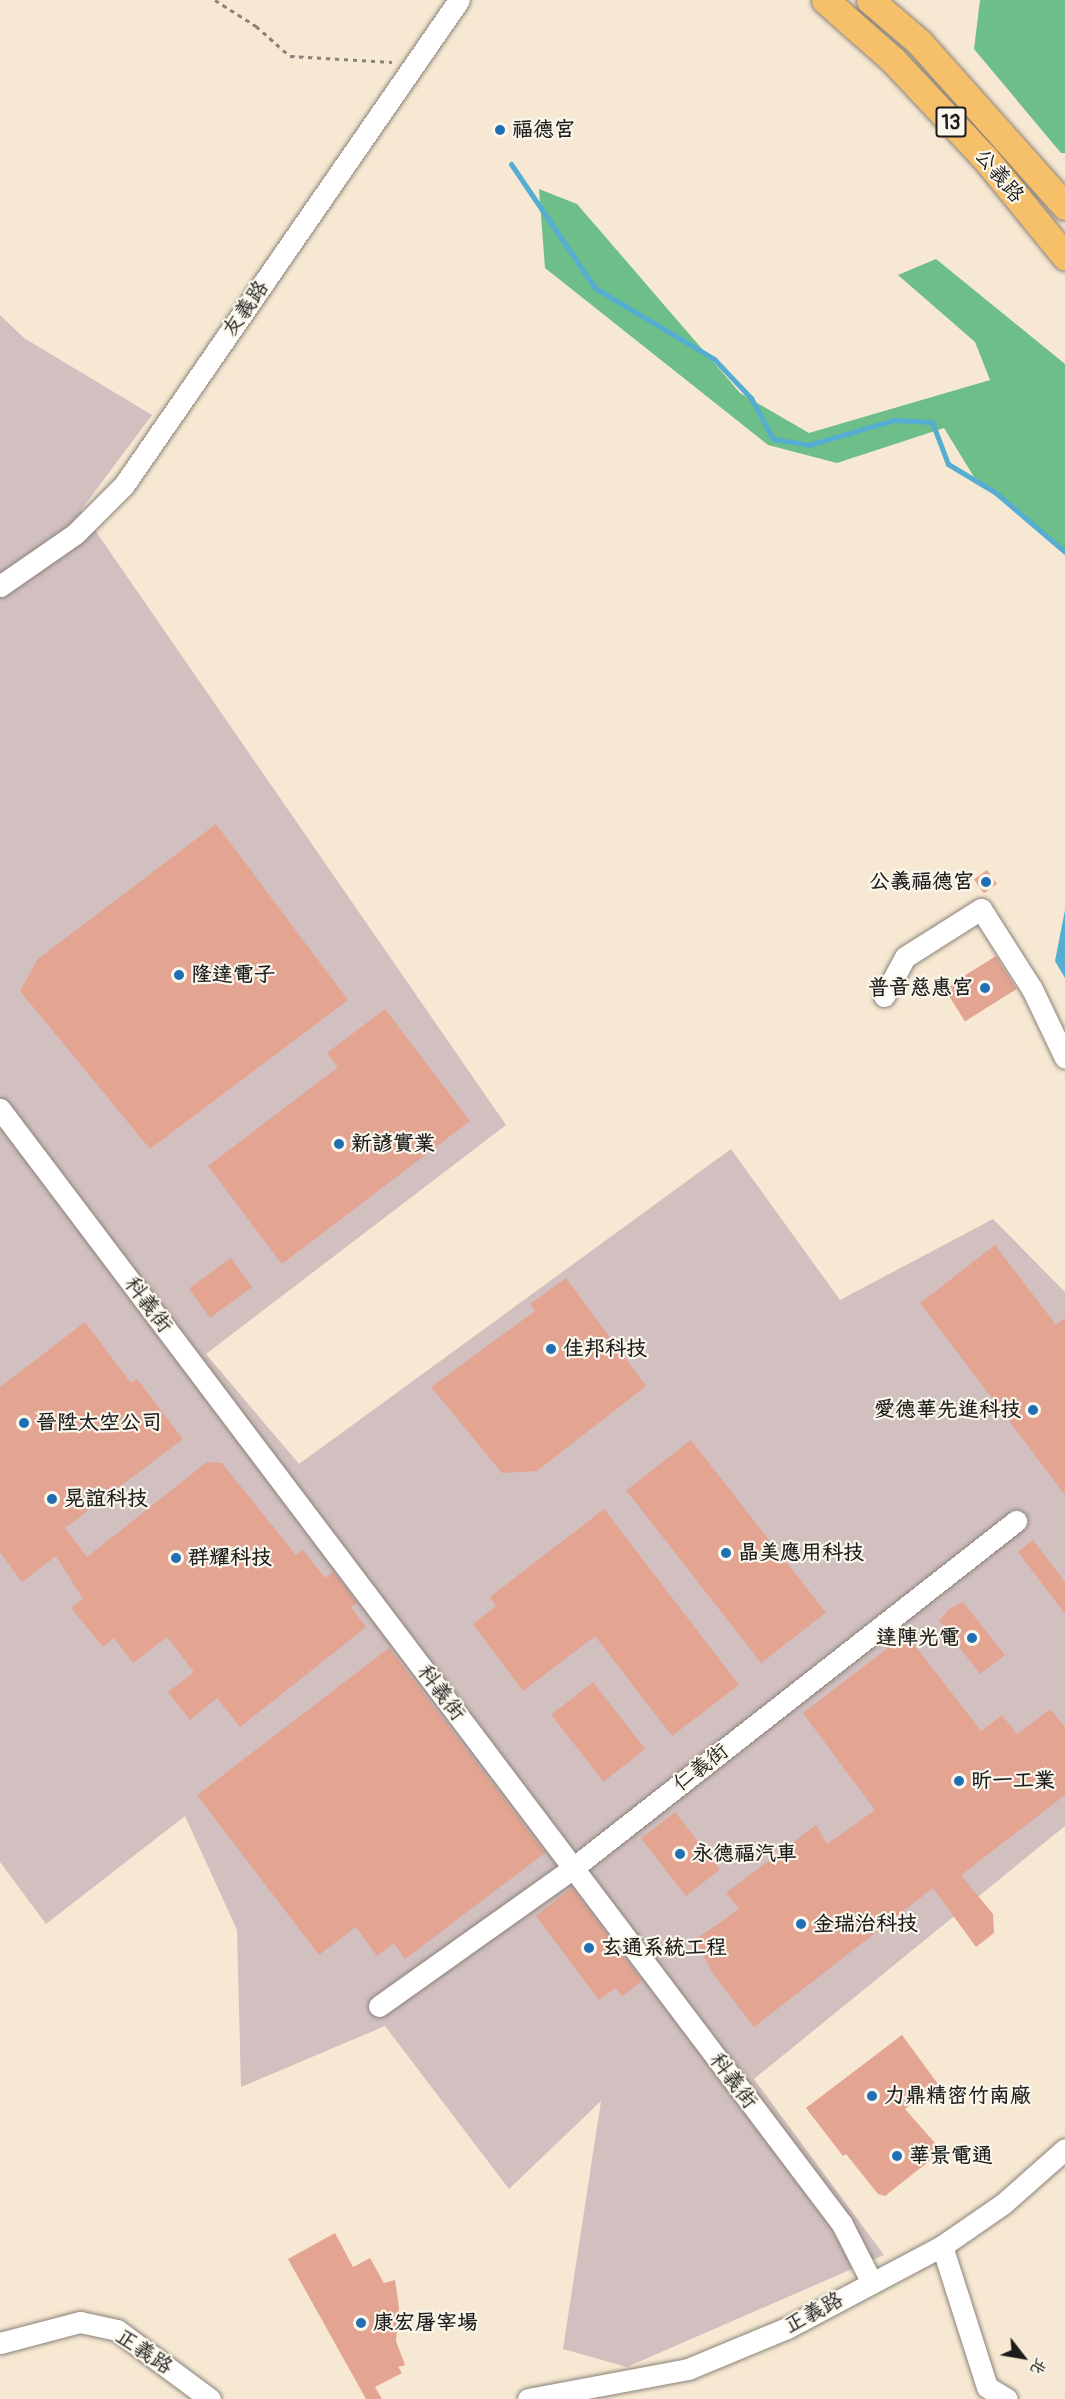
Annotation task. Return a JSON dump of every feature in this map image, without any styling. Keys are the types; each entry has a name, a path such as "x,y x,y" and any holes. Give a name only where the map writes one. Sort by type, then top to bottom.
{"main road":[{"name":"公義路","path":"825,0 892,59 985,158 1065,256"},
{"name":"公義路","path":"870,0 919,42 1065,206"}],"street":[{"name":"友義路","path":"0,586 75,534 124,484 459,0"},
{"path":"885,996 905,957 981,909 1032,989 1065,1058"},
{"name":"科義街","path":"0,1109 842,2224 872,2283"},
{"name":"仁義街","path":"379,2006 573,1868 1016,1521"},
{"name":"正義路","path":"528,2399 688,2369 787,2328 942,2246 1004,2203 1065,2150"},
{"path":"942,2246 987,2387 1007,2399"},
{"name":"正義路","path":"0,2343 80,2322 117,2330 210,2399"}],"path":[{"path":"215,0 256,26 290,56 415,63"}],"shaded area":[{"path":"0,315 24,338 152,415 81,510 506,1125 206,1354 299,1464 731,1149 840,1300 993,1219 1065,1292 1065,1826 754,2079 884,2255 627,2367 563,2349 601,2101 509,2189 385,2026 241,2087 237,1930 185,1816 46,1924 0,1862"}],"green space":[{"path":"980,0 1065,0 1065,153 1061,153 974,49"},
{"path":"539,189 577,204 740,393 809,433 990,380 975,342 898,275 936,259 1065,364 1065,553 974,477 944,428 837,463 768,445 545,268"}],"water":[{"path":"1065,910 1065,978 1055,961"}],"building":[{"name":"隆達電子","path":"216,824 348,1000 150,1149 20,991 38,959"},
{"name":"公義福德宮","path":"987,870 997,884 984,893 974,879"},
{"name":"普音慈惠宮","path":"996,956 1017,989 965,1021 944,988"},
{"name":"新諺實業","path":"385,1009 470,1121 282,1264 208,1166 338,1067 327,1053"},
{"name":"愛德華先進科技","path":"995,1245 1056,1325 1065,1318 1065,1495 920,1303"},
{"path":"231,1258 252,1287 210,1318 189,1289"},
{"name":"佳邦科技","path":"566,1278 646,1386 537,1471 502,1473 431,1387 535,1311 530,1304"},
{"path":"85,1322 131,1383 137,1379 183,1439 65,1528 87,1557 207,1462 222,1463 296,1555 303,1550 325,1578 333,1572 357,1603 351,1607 366,1627 240,1727 217,1698 190,1720 168,1692 194,1672 167,1637 133,1663 114,1638 103,1647 71,1608 83,1599 56,1556 22,1582 0,1552 0,1387"},
{"name":"晶美應用科技","path":"691,1440 826,1613 761,1663 626,1490"},
{"path":"604,1509 739,1685 672,1736 595,1636 523,1691 473,1624 496,1606 490,1597"},
{"path":"1033,1540 1065,1582 1065,1614 1018,1552"},
{"name":"達陣光電","path":"963,1602 1005,1655 980,1674 939,1621 949,1609"},
{"path":"906,1634 981,1731 1002,1715 1017,1734 1050,1709 1065,1727 1065,1795 961,1875 993,1914 994,1933 976,1947 933,1888 754,2027 714,1975 695,1940 739,1909 726,1893 816,1825 827,1844 875,1810 803,1713"},
{"path":"389,1648 545,1853 405,1959 394,1943 377,1956 356,1927 319,1955 197,1795"},
{"path":"593,1682 645,1749 604,1782 551,1715"},
{"name":"永德福汽車","path":"675,1812 720,1870 686,1896 641,1838"},
{"name":"玄通系統工程","path":"572,1888 642,1981 622,1996 615,1988 599,2000 536,1916"},
{"name":"力鼎精密竹南廠","path":"902,2035 938,2084 905,2109 942,2151 885,2196 878,2194 846,2154 843,2156 806,2108"},
{"name":"康宏屠宰場","path":"335,2233 353,2267 370,2258 384,2283 395,2280 399,2307 396,2341 405,2365 398,2367 402,2373 375,2387 382,2399 366,2399 288,2259"}],"waterway":[{"path":"511,164 595,288 714,359 751,398 773,439 809,445 894,420 932,422 948,464 996,493 1065,552"}],"place":[{"name":"福德宮","path":"500,130"},
{"name":"公義福德宮","path":"986,882"},
{"name":"隆達電子","path":"179,975"},
{"name":"普音慈惠宮","path":"985,988"},
{"name":"新諺實業","path":"339,1144"},
{"name":"佳邦科技","path":"551,1349"},
{"name":"愛德華先進科技","path":"1033,1410"},
{"name":"晉陞太空公司","path":"24,1423"},
{"name":"晃誼科技","path":"52,1499"},
{"name":"晶美應用科技","path":"726,1553"},
{"name":"群耀科技","path":"176,1558"},
{"name":"達陣光電","path":"972,1638"},
{"name":"昕一工業","path":"959,1781"},
{"name":"永德福汽車","path":"680,1854"},
{"name":"金瑞治科技","path":"801,1924"},
{"name":"玄通系統工程","path":"589,1948"},
{"name":"力鼎精密竹南廠","path":"872,2096"},
{"name":"華景電通","path":"897,2156"},
{"name":"康宏屠宰場","path":"361,2323"}]}
